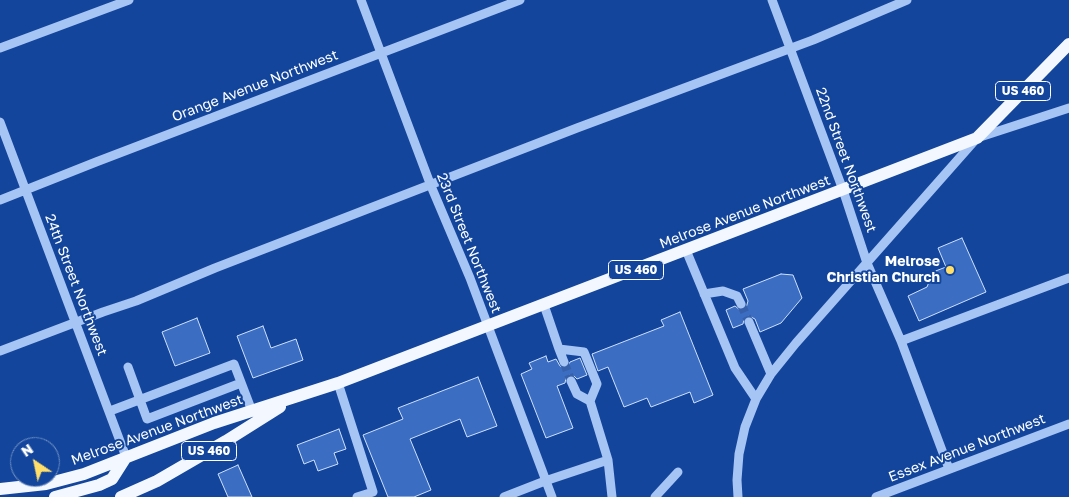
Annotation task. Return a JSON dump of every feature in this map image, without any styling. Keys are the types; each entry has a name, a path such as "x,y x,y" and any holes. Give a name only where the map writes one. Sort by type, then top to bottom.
{"main road":[{"name":"US 460","path":"977,138 1069,44"},
{"name":"Melrose Avenue Northwest","path":"0,489 46,484 84,474 214,423 338,384 977,138"},
{"name":"Melrose Avenue Northwest","path":"121,497 156,482 188,464 226,442 293,398"},
{"path":"55,497 99,485 112,479 126,457"}],"street":[{"path":"0,48 129,0"},
{"name":"23rd Street Northwest","path":"361,0 432,186 470,278 552,497"},
{"name":"Orange Avenue Northwest","path":"0,200 520,0"},
{"name":"22nd Street Northwest","path":"772,0 843,190 867,263 901,341 949,469"},
{"path":"0,350 136,302 215,268 432,186 577,128 791,48 907,0"},
{"name":"Melrose Avenue Northwest","path":"977,138 1069,108"},
{"name":"24th Street Northwest","path":"0,122 126,457"},
{"path":"738,497 739,454 745,427 756,399 771,374 796,343 977,138"},
{"path":"686,250 735,368 756,399"},
{"path":"901,341 1069,278"},
{"path":"704,294 723,291 737,296 741,304"},
{"path":"544,304 564,362"},
{"path":"748,322 771,374"},
{"path":"559,349 584,352 597,384 590,401 608,460 612,497"},
{"path":"110,411 234,364 252,411"},
{"path":"128,367 148,419 241,383"},
{"path":"571,381 577,394 590,401"},
{"path":"338,384 373,492 358,497"},
{"name":"Essex Avenue Northwest","path":"876,497 1069,424"},
{"path":"504,497 608,460"},
{"path":"655,497 678,472"}],"building":[{"path":"962,238 986,292 919,321 908,296 927,287 933,272 946,267 938,248"},
{"path":"781,274 793,275 802,298 781,323 760,332 755,319 749,316 744,319 743,324 733,328 726,310 735,306 740,310 746,308 748,301 743,289"},
{"path":"680,312 713,395 694,403 690,392 651,407 647,398 624,407 608,367 598,371 592,354 664,326 661,320"},
{"path":"197,318 210,353 175,366 162,332"},
{"path":"263,326 271,348 296,339 303,360 253,378 237,336"},
{"path":"546,356 548,362 556,359 560,366 564,368 570,362 580,358 587,375 577,379 569,375 565,383 557,386 573,428 546,438 521,374 532,369 529,363"},
{"path":"478,377 497,426 467,437 460,419 410,439 431,490 414,497 388,497 363,435 403,419 398,408"},
{"path":"339,429 346,449 334,453 338,464 318,471 314,460 304,464 297,445"},
{"path":"238,465 252,497 228,497 218,474"}],"tunnel":[{"path":"741,304 749,322"},
{"path":"564,362 571,381"}],"place":[{"name":"Melrose Christian Church","path":"950,270"}]}
